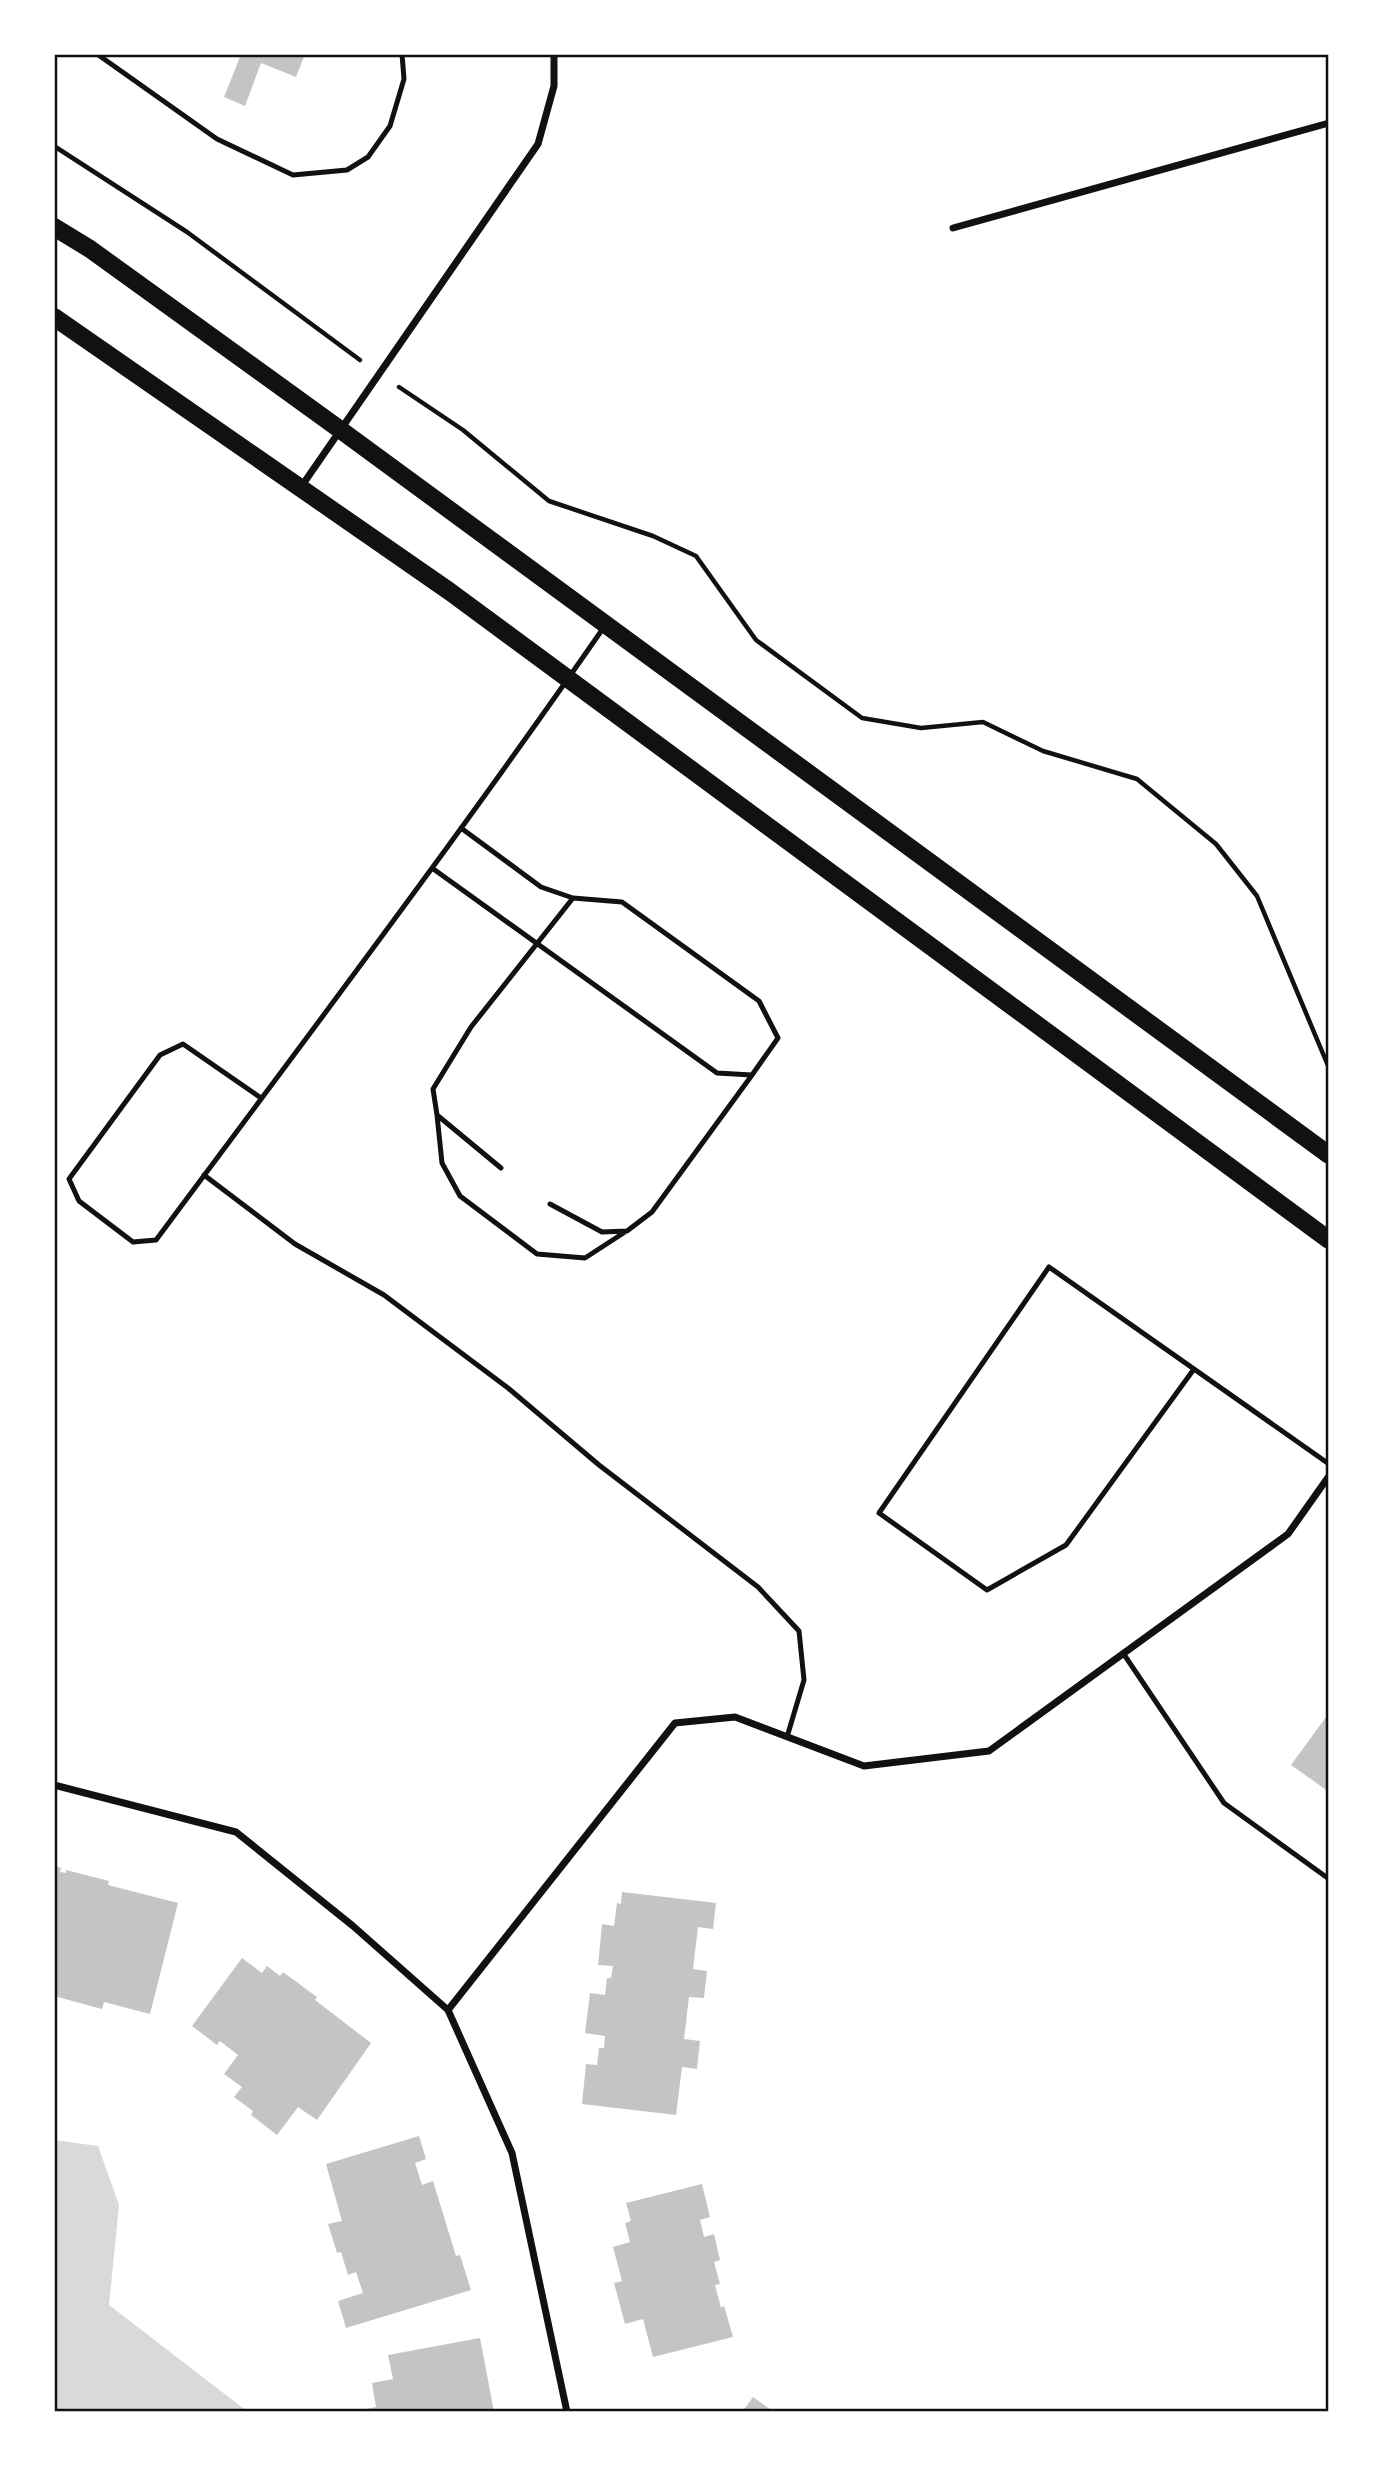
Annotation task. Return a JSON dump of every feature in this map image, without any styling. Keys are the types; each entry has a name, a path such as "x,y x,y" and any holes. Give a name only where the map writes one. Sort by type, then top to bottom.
{"main road":[{"path":"54,227 90,249 342,431 1329,1155"},
{"path":"54,317 449,591 1329,1240"}],"street":[{"path":"300,488 342,431 538,144 554,86 554,54"},
{"path":"953,228 1329,123"},
{"path":"448,2010 675,1723 735,1717 864,1766 989,1751 1288,1534 1329,1476"},
{"path":"54,1785 236,1832 353,1926 448,2010 512,2153 566,2412"}],"lane":[{"path":"97,54 217,139 293,175 347,170 368,157 390,126 404,79 402,54"},
{"path":"261,1098 183,1044 160,1055 69,1179 79,1201 133,1242 156,1240 461,828 606,624"},
{"path":"461,828 541,887 573,898 622,902 759,1001 778,1038 652,1212 585,1258 537,1254 460,1196 442,1163 433,1089 471,1027 573,898"},
{"path":"432,867 716,1073 752,1075"},
{"path":"437,1115 501,1168"},
{"path":"204,1175 295,1244 384,1295 508,1388 599,1465 758,1587 799,1631 804,1680 787,1737"},
{"path":"550,1204 601,1232 627,1231"},
{"path":"1194,1369 1066,1545 987,1590 879,1513 1049,1267 1194,1369 1329,1464"},
{"path":"1123,1653 1224,1803 1329,1879"}],"path":[{"path":"54,146 187,232 380,375 463,430 550,501 653,536 696,556 756,640 862,718 920,728 983,722 1043,751 1137,779 1216,844 1257,896 1329,1068"}],"shaded area":[{"path":"54,2140 98,2146 119,2205 109,2305 248,2412 54,2412"}],"building":[{"path":"233,54 305,54 296,77 261,63 245,106 224,97 240,57"},
{"path":"1329,1713 1329,1792 1291,1765"},
{"path":"54,1866 61,1868 60,1872 66,1873 66,1870 109,1881 108,1885 178,1903 150,2014 104,2002 102,2009 54,1996"},
{"path":"622,1892 716,1903 713,1929 698,1927 693,1969 707,1971 704,1998 689,1997 684,2039 700,2041 697,2069 682,2067 676,2115 582,2104 586,2064 597,2065 599,2048 604,2048 605,2036 585,2033 590,1993 605,1995 607,1978 611,1978 613,1966 598,1965 602,1924 614,1926 617,1903 621,1904"},
{"path":"242,1958 262,1973 267,1966 280,1976 283,1972 371,2043 317,2120 298,2107 277,2135 251,2115 253,2111 234,2097 242,2087 224,2074 238,2055 220,2041 217,2045 192,2026"},
{"path":"419,2136 426,2159 415,2163 422,2185 433,2181 456,2256 460,2255 471,2290 346,2328 338,2301 363,2293 356,2272 348,2275 341,2252 337,2253 328,2224 342,2221 326,2164"},
{"path":"702,2184 710,2217 700,2220 704,2237 714,2234 720,2260 714,2262 720,2284 715,2285 733,2337 653,2357 643,2319 625,2324 614,2283 622,2281 613,2247 630,2242 625,2223 631,2221 626,2203"},
{"path":"480,2338 494,2412 367,2412 366,2409 376,2407 372,2383 393,2379 388,2355"},
{"path":"753,2397 774,2412 742,2412"}]}
